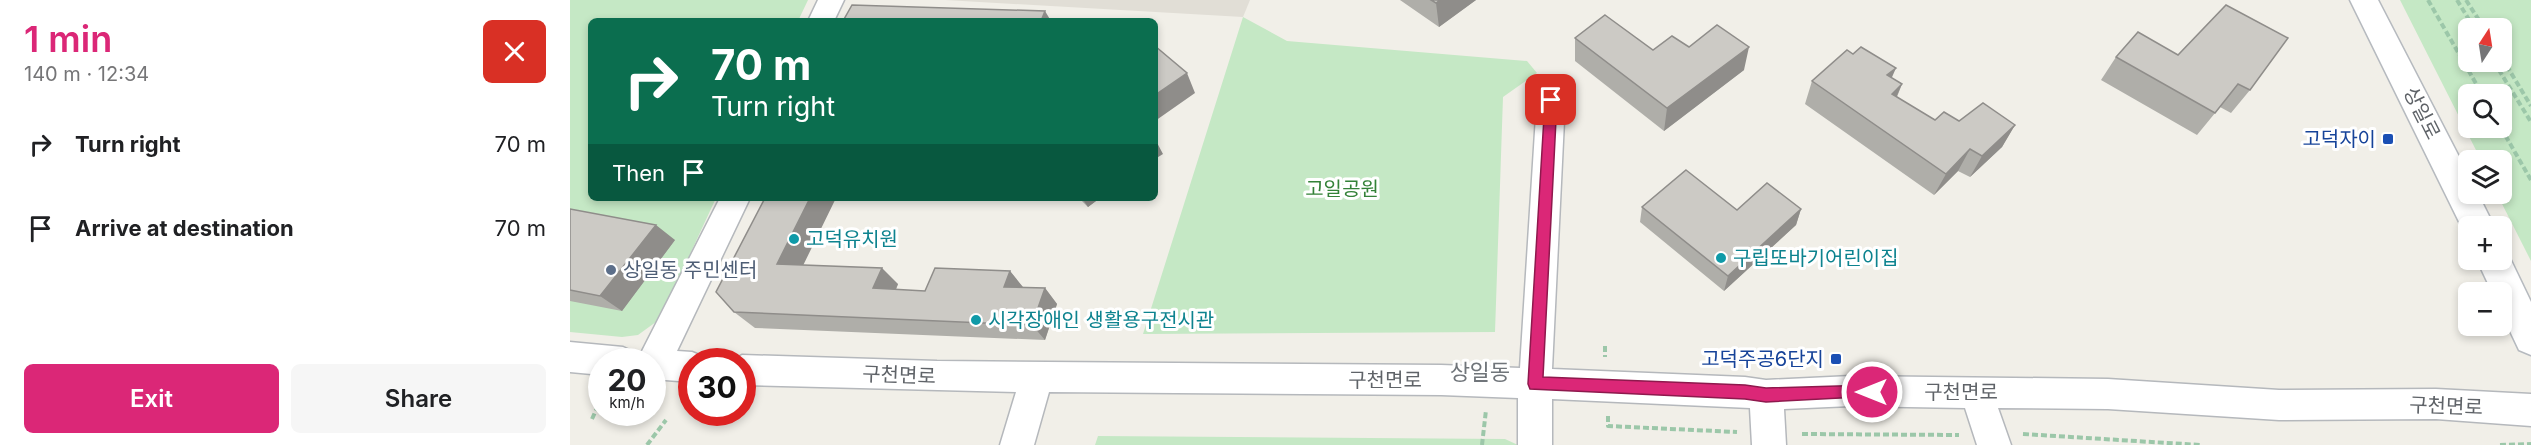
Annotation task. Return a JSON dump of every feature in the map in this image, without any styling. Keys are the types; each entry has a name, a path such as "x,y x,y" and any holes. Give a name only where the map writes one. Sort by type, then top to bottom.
{"main road":[{"name":"상일로","path":"2364,0 2473,216"},
{"path":"2499,270 2531,339"}],"street":[{"path":"822,18 831,0"},
{"path":"1535,445 1535,384 1551,100"},
{"path":"651,348 733,201"},
{"path":"570,357 588,358"},
{"name":"구천면로","path":"756,370 1037,377 1441,380 1745,392 1766,395 1851,391 2108,394 2280,405 2436,404 2531,410"},
{"path":"1017,445 1037,377"},
{"path":"1976,392 1992,440"},
{"path":"1766,395 1769,439"}],"path":[{"path":"2428,0 2476,84"},
{"path":"2457,0 2468,18"},
{"path":"2466,0 2478,18"},
{"path":"2500,72 2531,122"},
{"path":"2510,72 2531,106"},
{"path":"2507,138 2531,180"},
{"path":"647,445 661,426"},
{"path":"1608,426 1769,439 1992,440 2028,434 2200,445"},
{"path":"1482,445 1486,431"},
{"path":"2500,445 2531,444"}],"shaded area":[{"path":"945,0 1250,0 1243,17"}],"green space":[{"path":"570,0 808,0 799,18 588,18 588,201 715,201 660,319 638,335 622,337 570,332"},
{"path":"2400,0 2531,0 2531,261 2512,224 2512,216 2508,216 2502,204 2512,204 2512,150 2476,150 2470,138 2512,138 2512,84 2458,84 2458,115"},
{"name":"고일공원","path":"1243,17 1287,41 1527,61 1537,73 1503,97 1495,332 1143,334"},
{"path":"1098,436 1505,439 1518,445 1095,445"}],"building":[{"path":"852,5 1045,11 1042,18 845,18"},
{"path":"2226,5 2288,38 2250,90 2238,84 2215,113 2116,57 2138,32 2178,55"},
{"path":"1605,15 1653,50 1672,36 1689,47 1717,25 1749,47 1667,108 1575,38"},
{"path":"1861,47 1896,68 1887,75 1902,84 1892,94 1935,120 1944,112 1959,121 1983,103 2015,125 1982,156 1970,149 1946,174 1812,81 1847,50 1853,54"},
{"path":"1158,49 1187,73 1158,93"},
{"name":"구립또바기어린이집","path":"1686,170 1737,210 1767,183 1801,209 1728,276 1642,207"},
{"path":"763,201 808,201 777,264 882,268 873,288 925,291 935,268 1010,271 1004,287 1045,288 1032,325 734,312 716,292"},
{"path":"570,209 656,225 600,296 570,290"}],"place":[{"name":"고덕자이","path":"2388,139"},
{"name":"고덕유치원","path":"794,239"},
{"name":"구립또바기어린이집","path":"1721,258"},
{"name":"상일동 주민센터","path":"611,270"},
{"name":"시각장애인 생활용구전시관","path":"976,320"},
{"name":"고덕주공6단지","path":"1836,359"}],"district":[{"name":"상일동","path":"1480,372"}],"route":[{"path":"1551,100 1535,384 1745,392 1766,395 1872,392"}]}
